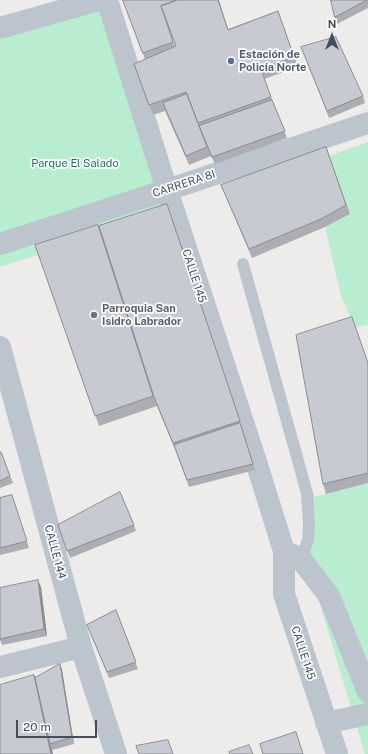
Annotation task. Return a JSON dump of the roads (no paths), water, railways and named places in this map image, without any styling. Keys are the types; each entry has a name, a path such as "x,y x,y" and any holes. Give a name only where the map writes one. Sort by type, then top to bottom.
{"street":[{"path":"0,28 99,0"},
{"name":"CALLE 145","path":"107,0 167,190 256,461 290,559 329,596 368,692"},
{"name":"CARRERA 8I","path":"0,244 368,123"},
{"name":"CALLE 144","path":"0,347 81,647 116,754"},
{"name":"CALLE 145","path":"290,559 284,594 337,754"},
{"path":"0,668 81,647"},
{"path":"326,723 368,714"}],"lane":[{"path":"243,264 307,493 309,525 308,540 290,559"}],"place":[{"name":"Estación de Policía Norte","path":"231,61"},
{"name":"Parroquia San Isidro Labrador","path":"94,315"}],"park label":[{"name":"Parque El Salado","path":"75,164"}]}
